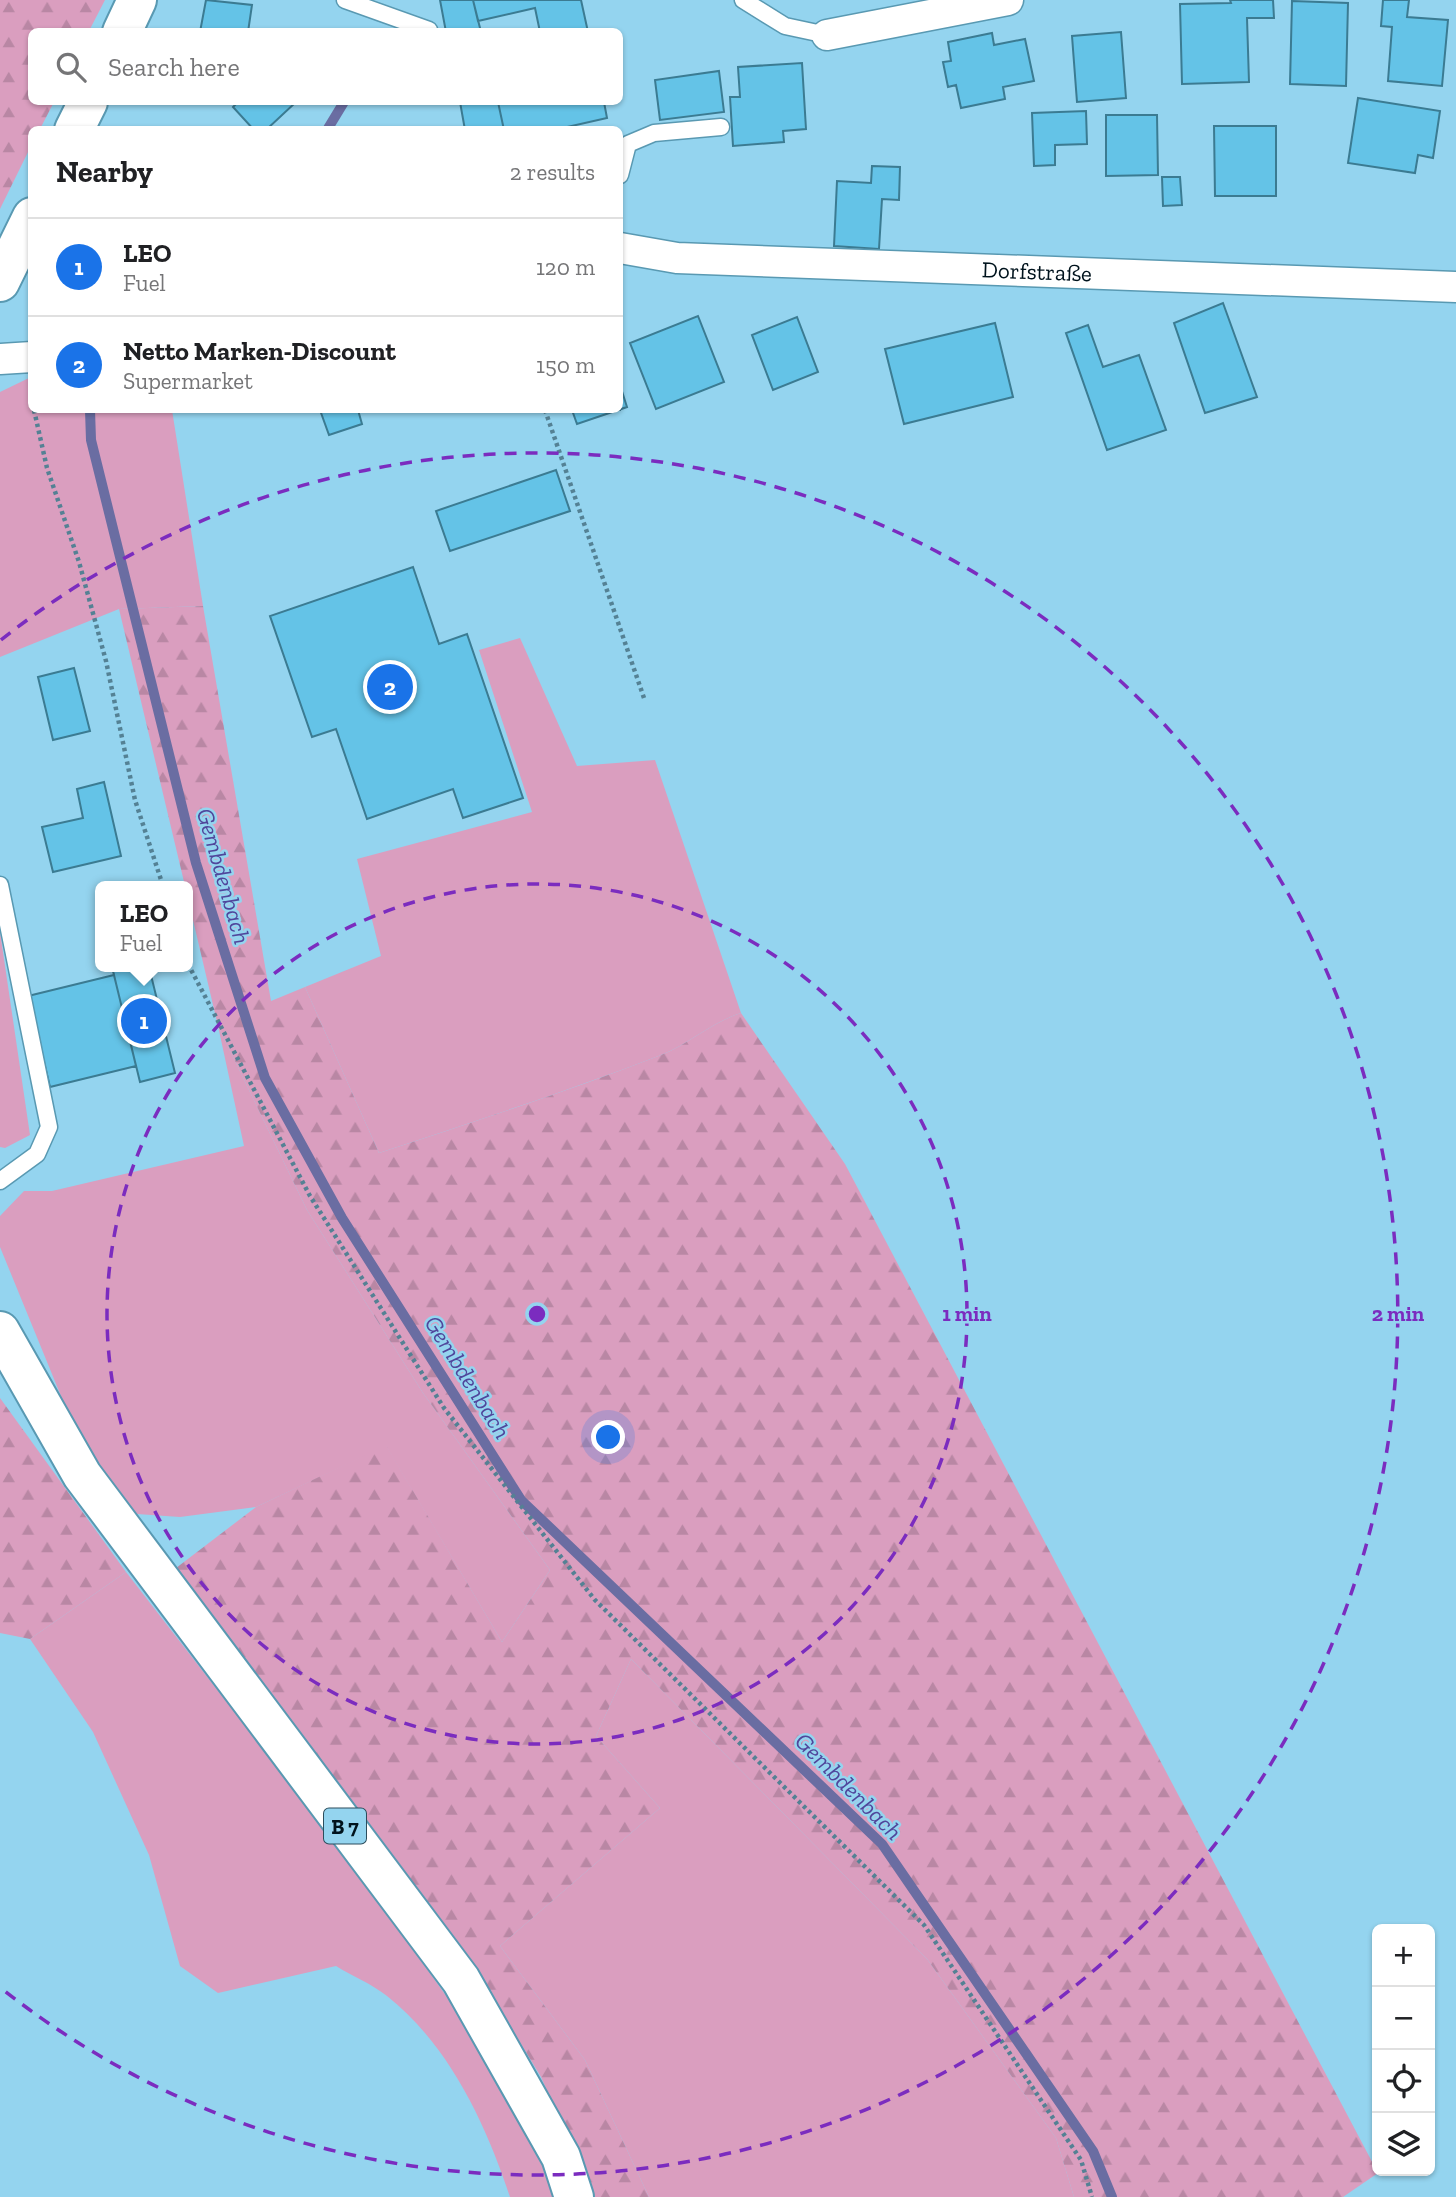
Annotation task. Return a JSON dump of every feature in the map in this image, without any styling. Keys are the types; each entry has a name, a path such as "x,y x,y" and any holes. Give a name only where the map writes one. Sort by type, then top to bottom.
{"main road":[{"path":"124,28 137,0"},
{"path":"76,126 86,105"},
{"path":"0,282 28,225"},
{"name":"B 7","path":"0,1331 82,1475 461,1980 561,2157 574,2197"}],"street":[{"path":"827,35 1008,0"},
{"name":"Dorfstraße","path":"623,249 677,258 1456,287"},
{"path":"0,359 28,357"}],"lane":[{"path":"345,0 423,28"},
{"path":"743,0 785,26 827,35"},
{"path":"623,163 628,144 654,133 721,127"},
{"path":"0,885 49,1127 37,1154 0,1181"}],"path":[{"path":"35,413 47,468 106,661 135,800 161,881"},
{"path":"546,413 644,698"},
{"path":"192,972 310,1196 444,1408 595,1600 924,1925 1082,2160 1092,2197"}],"green space":[{"path":"0,0 105,0 91,28 28,28 28,105 52,105 42,126 28,126 28,152 0,209"},
{"path":"28,378 28,413 172,413 203,606 119,609 0,657 0,392"},
{"path":"203,606 271,1001 305,987 379,1153 556,1094 661,1055 741,1013 845,1164 1372,2162 1374,2176 1343,2197 1074,2197 1056,2138 927,1959 631,1659 596,1736 660,1808 500,1946 585,2060 649,2197 594,2197 541,2077 475,1968 159,1581 256,1507 386,1445 502,1642 550,1570 423,1393 307,1210 218,1026 193,920 193,881 184,881 119,609"},
{"path":"520,638 577,766 655,760 741,1013 661,1055 556,1094 379,1153 305,987 381,956 357,859 532,812 479,650"},
{"path":"0,932 30,1135 5,1148 0,1147"},
{"path":"218,1026 307,1210 423,1393 550,1570 502,1642 386,1446 256,1507 180,1517 137,1514 79,1440 0,1247 0,1216 24,1191 52,1191 244,1146"},
{"path":"0,1398 126,1572 30,1639 0,1633"},
{"path":"126,1572 356,1869 464,2021 546,2173 556,2197 510,2197 477,2114 447,2062 409,2016 375,1988 336,1966 218,1993 180,1966 149,1855 93,1732 30,1639"},
{"path":"631,1659 927,1959 1056,2138 1074,2197 649,2197 585,2060 500,1946 660,1808 596,1736"}],"building":[{"path":"206,0 252,5 249,28 201,28"},
{"path":"440,0 473,0 480,28 445,28"},
{"path":"473,0 581,0 587,28 539,28 535,8 478,21"},
{"path":"1230,0 1273,0 1274,18 1247,18 1249,82 1182,84 1180,4 1231,3"},
{"path":"1383,0 1409,0 1407,17 1448,20 1442,86 1388,81 1392,27 1381,26"},
{"path":"1292,1 1348,3 1346,86 1290,84"},
{"path":"1121,32 1126,98 1077,102 1072,36"},
{"path":"992,33 994,45 1025,39 1034,81 1003,87 1005,99 961,108 956,85 948,87 943,62 951,61 948,42"},
{"path":"802,63 806,129 783,131 784,142 733,146 730,97 740,97 738,67"},
{"path":"719,71 724,112 660,120 655,80"},
{"path":"1358,98 1440,111 1433,158 1418,155 1415,173 1348,163"},
{"path":"293,105 270,126 250,126 233,107"},
{"path":"461,105 499,105 503,126 464,126"},
{"path":"499,105 605,105 607,118 572,126 503,126"},
{"path":"1086,111 1087,144 1055,145 1055,165 1034,166 1032,113"},
{"path":"1106,115 1157,115 1158,175 1106,176"},
{"path":"1214,126 1276,126 1276,196 1215,196"},
{"path":"872,166 900,167 899,200 882,199 879,249 834,246 837,181 871,183"},
{"path":"1162,177 1180,177 1182,205 1163,206"},
{"path":"1223,303 1257,397 1205,413 1174,323"},
{"path":"698,316 724,382 656,409 630,343"},
{"path":"797,317 818,372 773,390 752,335"},
{"path":"995,323 1013,397 904,424 885,349"},
{"path":"1088,325 1103,367 1139,355 1166,430 1107,450 1066,333"},
{"path":"321,413 359,413 362,424 329,435"},
{"path":"573,413 609,413 577,424"},
{"path":"556,470 570,511 450,551 436,511"},
{"path":"413,567 439,644 467,634 523,798 463,818 453,789 367,819 336,729 312,737 270,616"},
{"path":"74,668 90,731 53,740 38,677"},
{"path":"104,782 121,856 53,872 42,827 83,818 77,789"},
{"path":"113,972 150,972 175,1073 140,1082"},
{"path":"114,975 136,1066 50,1087 28,996"}],"waterway":[{"name":"Gembdenbach","path":"329,126 342,105"},
{"name":"Gembdenbach","path":"90,413 91,440 196,863 265,1078 342,1218 521,1500 882,1844 1093,2151 1112,2197"}],"place":[{"name":"Netto Marken-Discount","path":"390,687"},
{"name":"LEO","path":"144,1021"}]}
